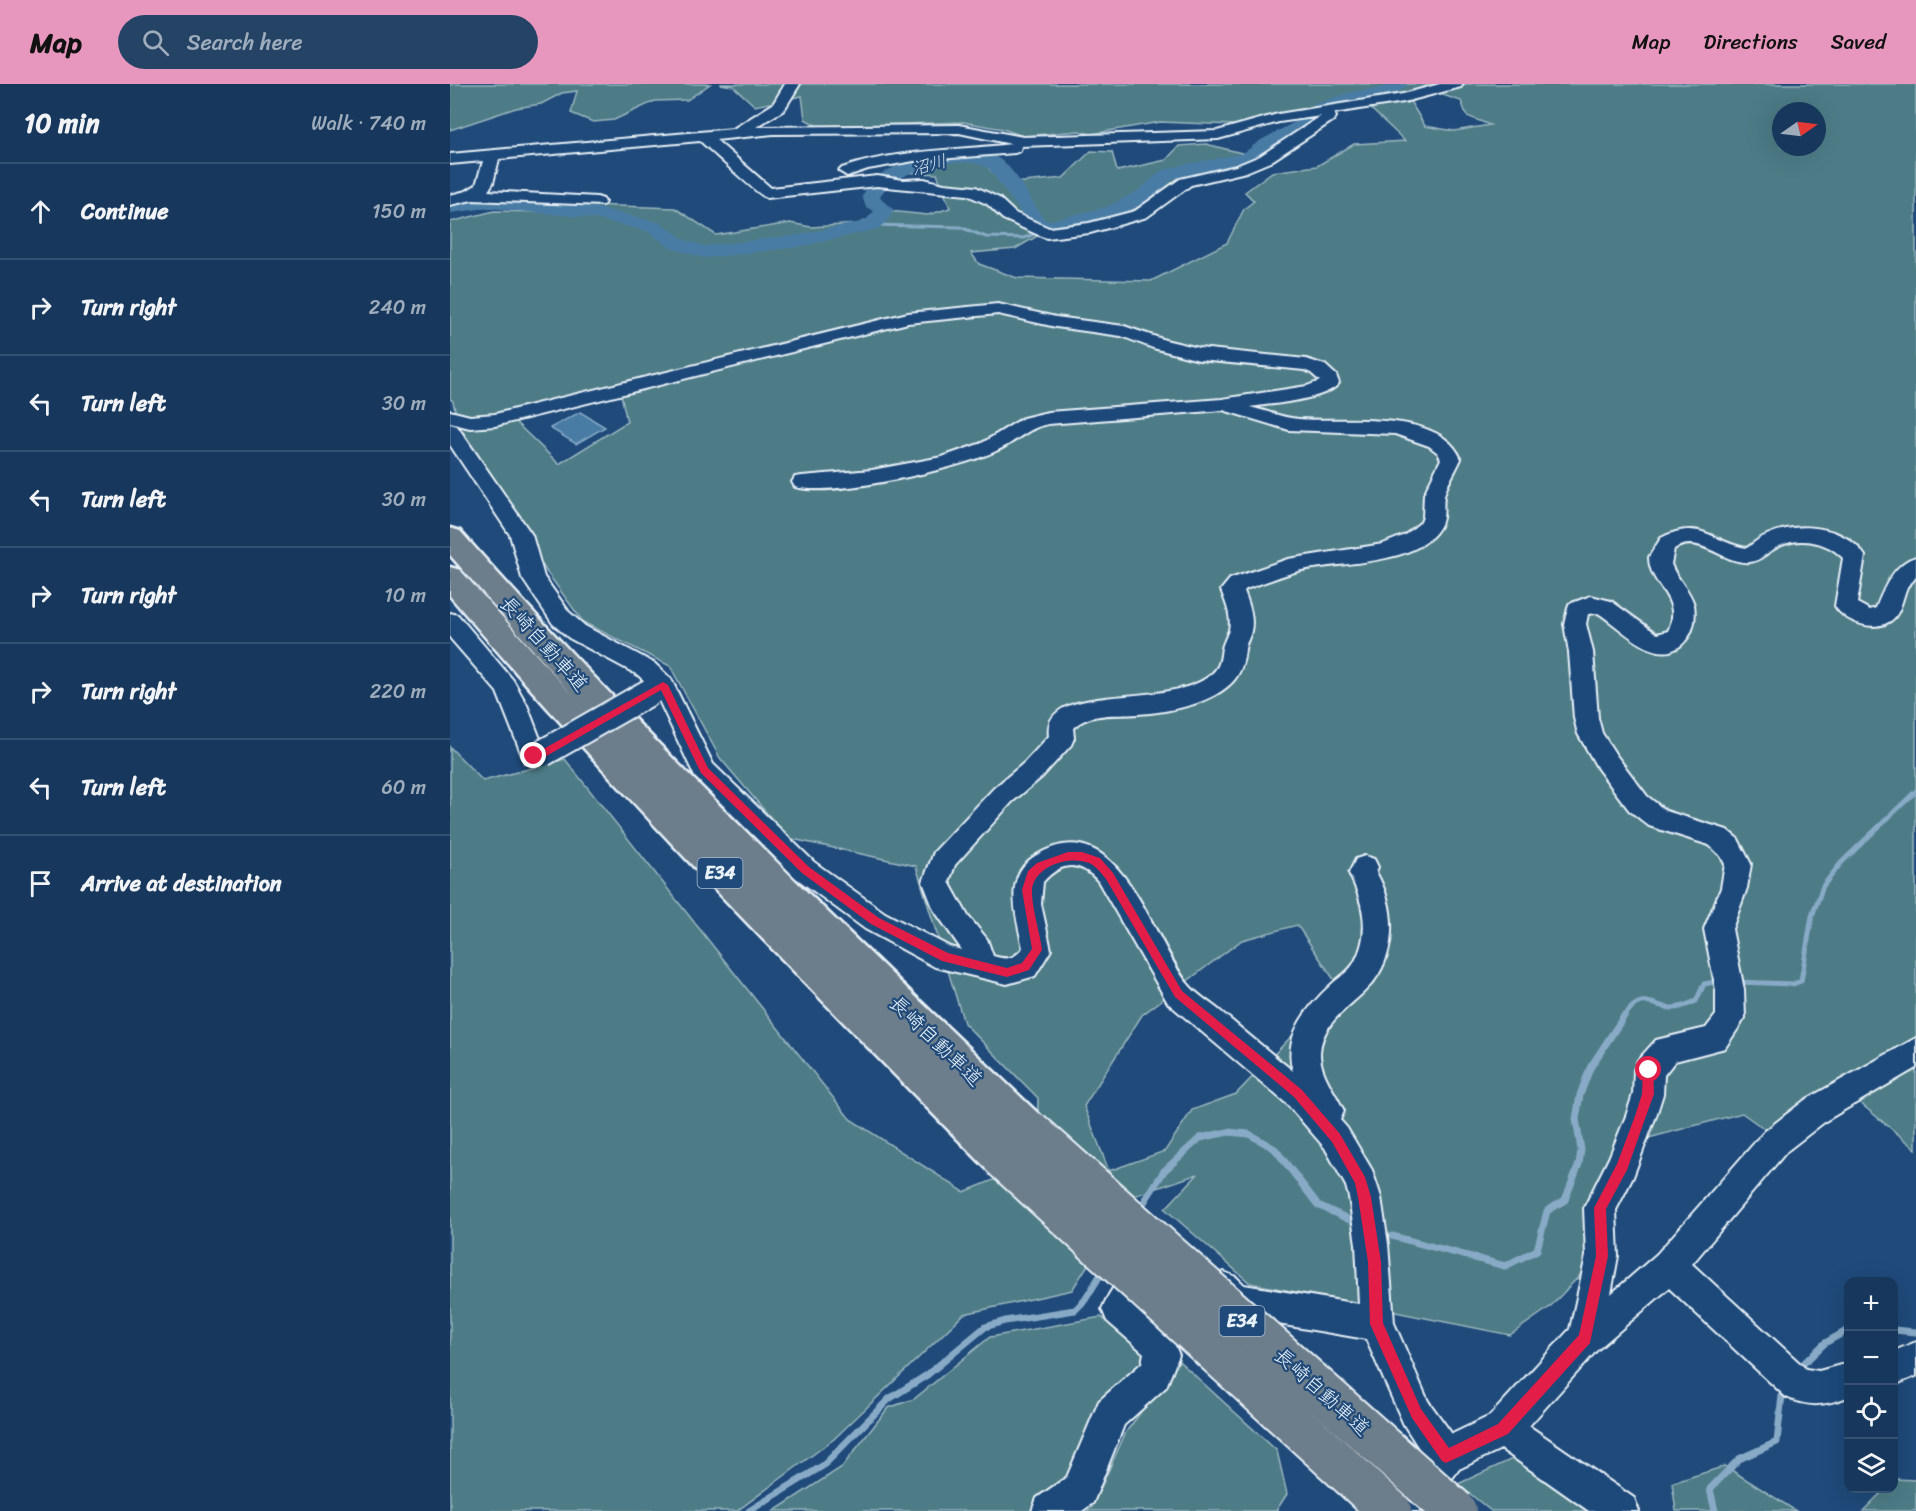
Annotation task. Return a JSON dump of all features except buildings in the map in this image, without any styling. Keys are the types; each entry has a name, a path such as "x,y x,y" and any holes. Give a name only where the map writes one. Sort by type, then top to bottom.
{"highway":[{"name":"長崎自動車道","path":"450,537 556,658 762,871 1016,1144 1455,1511"},
{"name":"長崎自動車道","path":"450,577 531,671 728,881 1016,1144 1390,1511"}],"street":[{"path":"732,134 776,109 782,103 784,92 793,84"},
{"path":"450,159 773,130 959,129 1011,141 1039,142 1218,135 1278,118 1404,98 1456,84"},
{"path":"704,136 768,193 883,181 903,186 924,184 944,189 970,190 993,201 1010,216 1047,233 1090,228 1141,214 1186,182 1241,169 1264,159 1329,117 1325,112"},
{"path":"807,188 865,165 914,156 1000,151 1039,142"},
{"path":"473,195 486,184 492,155"},
{"path":"450,200 473,195 597,202"},
{"path":"450,417 458,417 470,422 495,420 908,318 986,310 1005,310 1056,322 1124,331 1181,351 1306,365 1318,369 1329,379 1330,383 1312,391 1217,406 1073,414 1035,420 1026,423 990,447 941,463 833,481 802,482"},
{"path":"980,965 977,948 944,902 936,882 943,860 1003,795 1049,754 1062,738 1060,725 1072,713 1099,704 1140,705 1183,696 1207,686 1227,673 1233,656 1240,629 1240,611 1232,590 1238,584 1296,564 1402,546 1425,533 1434,518 1434,494 1451,459 1448,450 1440,444 1398,427 1377,424 1296,425 1217,406"},
{"path":"450,430 521,536 534,578 561,618 578,632 646,669 704,770 805,870 883,926 945,958 1007,972 1025,967 1037,950 1027,890 1032,874 1040,866 1068,856 1082,856 1096,861 1110,876 1178,994 1298,1094 1336,1138 1360,1181 1365,1197 1374,1262 1377,1324 1416,1413 1446,1456"},
{"path":"1585,1338 1602,1256 1600,1208 1622,1166 1641,1116 1648,1094 1649,1070 1666,1050 1715,1039 1730,1018 1728,981 1718,930 1734,888 1738,864 1729,847 1718,837 1658,819 1638,803 1607,762 1590,734 1586,718 1581,652 1575,624 1577,610 1590,603 1600,605 1614,611 1644,638 1662,643 1673,639 1679,633 1682,623 1682,601 1664,576 1660,556 1664,547 1679,538 1706,539 1746,555 1756,553 1766,544 1785,536 1809,534 1839,542 1854,556 1854,566 1845,597 1846,606 1866,619 1878,618 1887,613 1893,591 1906,571 1916,564"},
{"path":"450,621 460,638 501,680 514,704 534,756 657,688"},
{"path":"1336,1138 1328,1109 1310,1079 1305,1053 1310,1031 1324,1011 1365,971 1374,947 1378,914 1376,900 1362,873 1365,867"},
{"path":"1406,1511 1446,1456 1503,1429 1585,1338 1670,1266 1776,1141 1816,1110 1916,1052"},
{"path":"1050,1511 1080,1490 1111,1413 1154,1375 1162,1354 1156,1341 1119,1309 1173,1240 1236,1300 1377,1324"},
{"path":"1670,1266 1798,1385 1819,1388 1844,1381"},
{"path":"1898,1366 1916,1359"},
{"path":"1503,1429 1621,1511"}],"green space":[{"path":"450,84 710,84 687,100 655,101 614,120 593,122 571,113 577,91 562,93 541,104 516,108 450,130"},
{"path":"720,84 1916,84 1916,1149 1855,1099 1784,1143 1742,1113 1615,1147 1590,1200 1583,1272 1550,1307 1510,1335 1250,1283 1165,1209 1198,1174 1131,1197 1072,1290 964,1314 834,1439 737,1511 450,1511 450,747 483,781 565,759 850,1119 964,1192 1036,1163 1038,1098 964,1023 916,866 788,838 720,758 670,666 583,622 546,571 458,424 453,401 450,399 450,222 494,211 548,212 591,205 675,208 716,235 790,223 811,227 858,224 889,211 928,215 950,208 937,174 901,172 890,163 975,153 1003,184 1063,178 1091,151 1112,152 1117,171 1166,160 1179,146 1206,144 1257,157 1219,171 1180,177 1146,204 1117,217 1046,231 1015,249 971,253 979,264 1017,278 1151,281 1227,243 1244,209 1254,201 1245,192 1272,172 1317,166 1354,144 1405,141 1370,108 1410,101 1425,126 1454,131 1490,125 1467,116 1461,101 1437,93 1307,111 1235,125 1160,122 1091,134 1079,131 1023,136 1003,129 963,122 819,127 805,119 802,96 755,106 733,86","holes":["619,385 627,422 559,464 505,412","1297,925 1339,987 1236,1094 1192,1110 1165,1151 1109,1171 1084,1106 1142,1015 1242,940"]},
{"path":"1101,1317 1148,1356 1102,1401 1071,1482 1033,1511 774,1511 842,1467 888,1408 914,1399 990,1337"},
{"path":"1179,1361 1277,1451 1287,1494 1276,1511 1087,1511 1092,1507 1126,1432"},
{"path":"1523,1454 1597,1511 1491,1511 1458,1484"},
{"path":"1725,1466 1796,1511 1676,1511 1672,1483"},
{"path":"1898,1479 1916,1480 1916,1511 1863,1511 1881,1493 1898,1493"}],"water":[{"path":"580,412 605,427 576,444 550,428"}],"waterway":[{"name":"沼川","path":"450,207 488,202 591,212 654,227 678,244 704,252 798,241 871,225 883,214 884,209 873,203 871,196 883,181 924,164 966,156 979,157 996,165 1042,227 1058,226 1114,211 1146,194 1167,175 1182,170 1220,165 1248,158 1267,144 1314,119 1315,114 1321,108 1335,105 1354,96 1382,93 1399,84"},
{"path":"871,225 960,227 986,237 1024,238 1036,233"},
{"path":"1735,982 1793,984 1801,981 1812,916 1823,886 1841,863 1916,791"},
{"path":"1623,1018 1630,1009 1641,1002 1673,1008 1688,1005 1696,1001 1704,984 1720,981"},
{"path":"1392,1236 1505,1266 1537,1250 1547,1211 1565,1200 1579,1164 1581,1150 1576,1119 1580,1095 1590,1068 1624,1016"},
{"path":"1139,1210 1164,1171 1200,1138 1228,1132 1249,1134 1275,1149 1318,1205 1350,1220"},
{"path":"749,1511 824,1465 889,1399 927,1375 985,1327 1005,1321 1075,1310 1085,1300 1104,1269"},
{"path":"1898,1330 1916,1332"},
{"path":"1801,1366 1825,1343 1846,1331"},
{"path":"1715,1511 1710,1489 1739,1459 1777,1442 1782,1395"}],"route":[{"path":"534,756 663,685 704,770 805,870 875,921 945,958 1007,972 1025,967 1037,950 1027,890 1032,874 1040,866 1068,856 1082,856 1096,861 1110,876 1178,994 1298,1094 1336,1138 1360,1181 1365,1197 1374,1262 1377,1324 1416,1413 1446,1456 1503,1429 1585,1338 1602,1256 1600,1208 1622,1166 1641,1116 1648,1094 1649,1070"}]}
